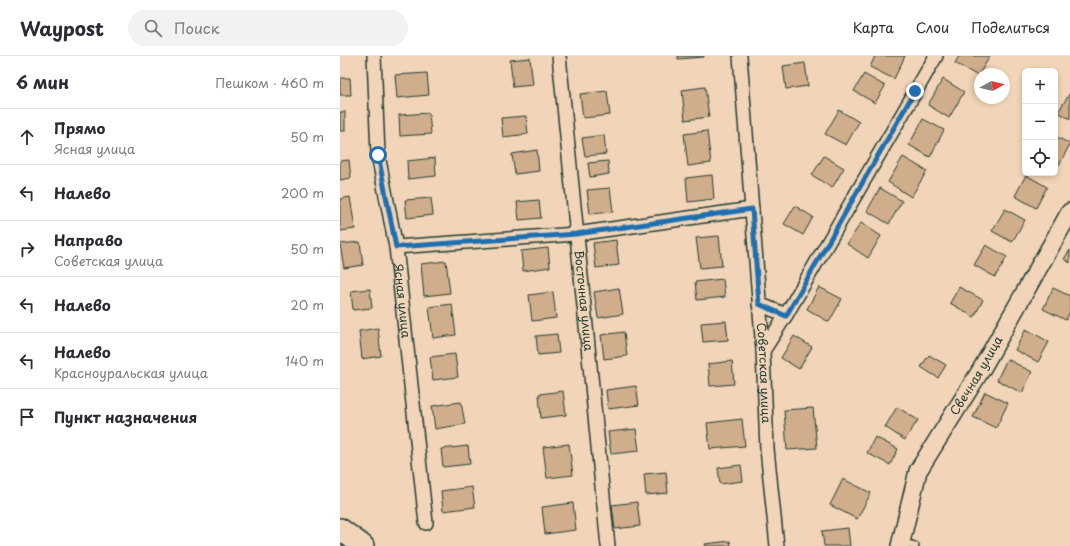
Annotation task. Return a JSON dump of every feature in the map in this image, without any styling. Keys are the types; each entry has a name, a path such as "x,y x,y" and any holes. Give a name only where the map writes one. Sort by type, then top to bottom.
{"main road":[{"path":"340,529 363,546"}],"street":[{"name":"Ясная улица","path":"374,56 378,155 396,247 426,523"},
{"name":"Восточная улица","path":"559,56 608,546"},
{"name":"Советская улица","path":"740,56 763,352 767,449 777,546"},
{"path":"763,352 786,316 936,56"},
{"path":"396,247 576,234 752,209"},
{"name":"Свечная улица","path":"905,545 918,471 981,370 1070,212"},
{"path":"759,304 786,316"}],"building":[{"path":"678,56 704,56 704,57 678,59"},
{"path":"875,56 905,56 894,79 870,67"},
{"path":"959,56 990,56 983,68 974,68 974,74 955,63"},
{"path":"530,58 533,85 513,87 510,60"},
{"path":"805,63 808,86 786,89 783,66"},
{"path":"427,73 429,95 397,98 395,75"},
{"path":"864,74 885,86 875,103 854,91"},
{"path":"340,78 350,78 351,95 340,95"},
{"path":"943,79 964,92 949,118 928,105"},
{"path":"705,87 709,117 685,120 682,90"},
{"path":"607,91 610,115 583,118 580,94"},
{"path":"1070,93 1070,119 1058,112"},
{"path":"839,110 859,122 846,145 825,134"},
{"path":"340,112 345,112 345,131 340,131"},
{"path":"429,113 431,134 400,136 399,115"},
{"path":"526,116 528,134 503,137 501,118"},
{"path":"923,119 944,130 930,157 909,145"},
{"path":"707,131 711,163 688,166 684,134"},
{"path":"604,135 606,154 585,156 582,138"},
{"path":"1058,138 1070,144 1058,164"},
{"path":"537,150 539,171 515,174 512,154"},
{"path":"824,156 844,168 832,188 812,175"},
{"path":"903,157 927,171 911,197 888,182"},
{"path":"435,158 436,176 408,179 407,161"},
{"path":"349,160 351,178 340,180 340,161"},
{"path":"608,161 609,174 590,177 588,163"},
{"path":"712,175 714,199 688,202 686,178"},
{"path":"1025,176 1047,187 1036,208 1015,196"},
{"path":"610,188 613,212 590,214 587,190"},
{"path":"880,188 902,201 889,224 867,211"},
{"path":"350,197 355,229 340,231 340,199"},
{"path":"431,198 433,215 407,218 405,200"},
{"path":"539,200 541,218 519,220 517,202"},
{"path":"795,206 813,217 803,235 784,224"},
{"path":"1005,209 1025,220 1012,242 992,231"},
{"path":"861,223 881,236 868,258 847,244"},
{"path":"719,236 722,266 700,268 696,238"},
{"path":"616,240 619,265 596,268 593,243"},
{"path":"360,242 363,265 344,268 340,244"},
{"path":"986,245 1007,257 995,277 974,265"},
{"path":"548,248 550,267 523,271 521,251"},
{"path":"1070,250 1070,263 1064,259"},
{"path":"446,261 450,293 424,296 421,264"},
{"path":"723,279 725,297 697,300 695,282"},
{"path":"819,287 842,299 829,322 807,309"},
{"path":"959,287 983,300 974,317 950,303"},
{"path":"619,288 623,314 598,318 594,292"},
{"path":"1053,288 1070,296 1070,311 1066,320 1043,309"},
{"path":"370,289 372,308 353,310 351,291"},
{"path":"553,292 556,318 532,321 529,295"},
{"path":"452,304 456,335 433,338 429,307"},
{"path":"726,321 728,340 703,342 701,323"},
{"path":"378,328 381,356 362,359 359,331"},
{"path":"1026,329 1049,342 1038,362 1015,350"},
{"path":"624,332 627,356 604,359 601,335"},
{"path":"557,334 559,353 538,355 536,336"},
{"path":"794,336 812,347 799,369 781,358"},
{"path":"455,354 458,377 433,380 430,357"},
{"path":"929,355 946,365 938,378 921,367"},
{"path":"1007,359 1032,372 1022,393 997,380"},
{"path":"732,361 734,384 710,386 708,364"},
{"path":"636,386 639,405 608,409 606,390"},
{"path":"563,391 566,415 541,418 539,394"},
{"path":"985,392 1008,403 996,428 973,417"},
{"path":"461,402 465,424 435,429 432,406"},
{"path":"897,407 918,420 905,440 885,427"},
{"path":"813,408 817,448 787,450 784,410"},
{"path":"742,419 745,446 710,449 707,423"},
{"path":"636,429 639,451 611,454 608,432"},
{"path":"875,437 898,449 890,465 867,453"},
{"path":"569,444 573,475 547,478 543,447"},
{"path":"468,446 470,464 443,467 441,449"},
{"path":"741,465 743,481 720,484 718,468"},
{"path":"666,472 668,493 646,495 644,474"},
{"path":"843,479 871,493 857,519 830,505"},
{"path":"472,487 475,507 443,511 441,491"},
{"path":"637,502 640,526 615,529 612,505"},
{"path":"573,503 576,530 545,534 542,507"},
{"path":"848,528 850,546 824,546 822,531"},
{"path":"730,541 731,546 705,546 705,544"}],"route":[{"path":"378,155 396,247 576,234 752,209 759,304 786,316 915,91"}]}
